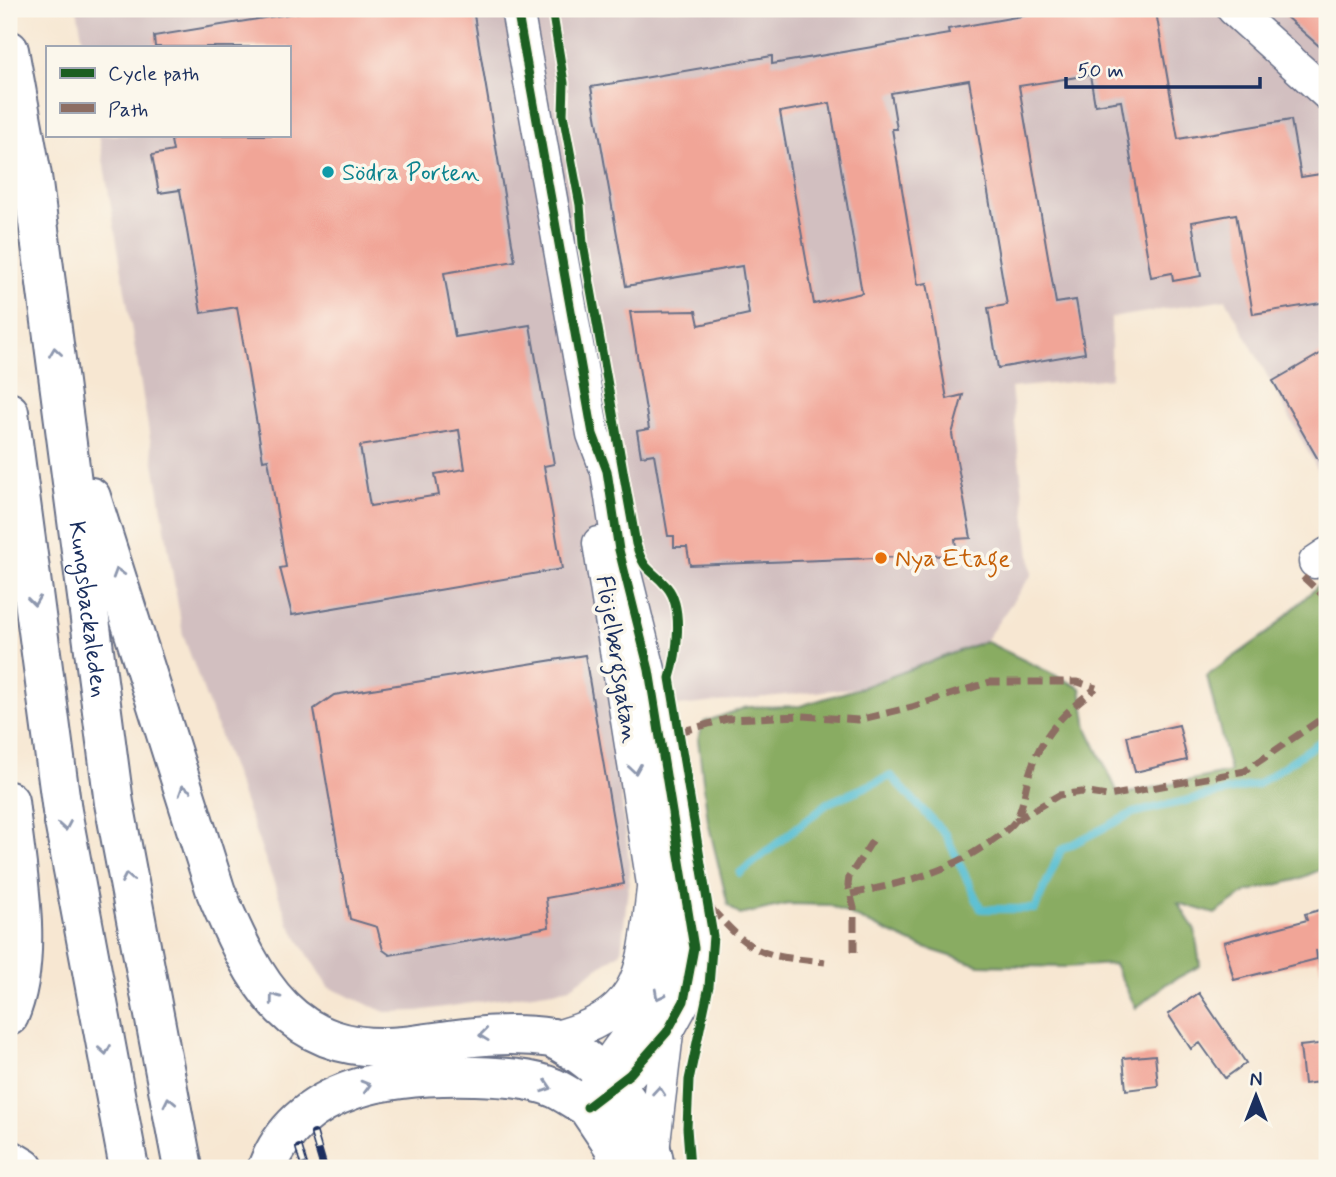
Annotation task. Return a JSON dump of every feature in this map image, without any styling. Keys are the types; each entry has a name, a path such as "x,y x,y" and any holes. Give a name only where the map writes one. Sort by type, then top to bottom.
{"main road":[{"name":"Kungsbackaleden","path":"9,50 32,176 114,803 183,1168"},
{"path":"9,412 62,811 128,1168"},
{"path":"64,420 115,565 216,892 235,936 277,1004 303,1027 323,1037 365,1049 494,1033 552,1038"},
{"path":"9,801 21,945 19,988 9,1016"},
{"name":"Flöjelbergsgatan","path":"552,1038 581,1053 601,1098 619,1168"},
{"path":"267,1168 306,1114 336,1096 370,1084 432,1075 521,1080 601,1098 599,1168"},
{"name":"Flöjelbergsgatan","path":"601,1098 634,1110 654,1160"},
{"path":"9,1159 24,1168"}],"street":[{"name":"Flöjelbergsgatan","path":"517,9 593,434 607,471 619,550 649,670 693,928 691,976 684,1001 667,1032 644,1060 601,1098"},
{"path":"1233,9 1327,94"},
{"name":"Flöjelbergsgatan","path":"552,1038 602,1021 630,992 640,974 646,952 653,884 592,500 590,473 593,434"},
{"name":"Flöjelbergsgatan","path":"601,1098 660,996 672,967 672,941 667,915 653,884"},
{"name":"Flöjelbergsgatan","path":"654,1160 667,1032"}],"shaded area":[{"path":"77,9 1327,9 1327,487 1226,299 1111,318 1111,378 1011,388 1032,574 985,641 863,687 611,713 630,870 621,952 567,989 418,1011 385,1012 328,987 289,924 183,635 99,136 290,136 290,46 84,46"}],"green space":[{"path":"1327,577 1327,867 1296,880 1247,892 1215,914 1178,903 1195,930 1200,966 1166,984 1136,1008 1114,964 1066,967 979,965 919,946 829,905 788,904 740,915 728,905 708,822 698,739 704,722 747,707 800,706 863,687 985,641 1081,688 1087,728 1119,795 1230,772 1207,676 1270,631"}],"building":[{"path":"319,9 473,9 515,261 444,273 455,337 530,325 554,464 544,466 562,569 292,615 280,568 286,567 268,459 263,460 237,307 201,313 180,190 159,193 152,155 173,151 170,136 290,136 290,46 155,46 154,36","holes":["459,430 465,469 435,474 439,495 370,506 360,446"]},
{"path":"1061,9 1132,9 1134,16 1156,12 1178,139 1291,120 1301,177 1327,173 1327,302 1253,314 1236,214 1192,222 1201,276 1173,281 1172,273 1151,277 1121,101 1095,105 1090,75 1019,86 1056,303 1076,300 1085,353 998,368 988,308 1007,305 969,80 891,93 897,129 892,129 918,285 927,283 947,399 963,395 952,434 971,538 955,539 957,555 690,565 687,547 674,547 674,536 668,536 654,454 641,456 637,431 649,429 630,312 696,311 699,325 749,314 742,266 626,286 591,87 772,56 772,64 949,34 948,29","holes":["830,103 862,293 814,304 780,112"]},
{"path":"1277,9 1327,9 1327,53"},
{"path":"1327,350 1327,475 1273,381"},
{"path":"585,655 624,884 546,898 549,927 390,955 383,950 377,927 350,919 314,709 334,695"},
{"path":"1179,725 1187,760 1135,772 1127,736"},
{"path":"1327,908 1327,969 1321,970 1316,950 1317,959 1234,980 1224,942 1307,920 1305,914"},
{"path":"1199,993 1246,1063 1225,1078 1200,1043 1191,1049 1168,1014"},
{"path":"1327,1043 1327,1081 1304,1084 1300,1046"},
{"path":"1155,1055 1158,1086 1126,1090 1123,1058"}],"waterway":[{"path":"740,873 828,803 891,776 946,835 981,909 1035,909 1061,850 1133,813 1258,784 1327,737"}],"railway":[{"path":"314,1134 324,1168"},
{"path":"299,1148 305,1168"}],"marked path":[{"path":"1303,577 1327,599"},
{"path":"679,732 727,719 802,716 858,720 912,707 990,682 1078,682 1096,688"},
{"path":"851,894 906,881 941,869 974,853 1007,830 1018,816 1040,748 1064,716 1096,688"},
{"path":"1015,821 1059,795 1082,792 1108,796 1245,771 1327,715"},
{"path":"854,952 854,908 848,885 849,877 876,835"},
{"path":"711,908 738,936 760,951 786,958 825,962"}],"cycle path":[{"path":"517,9 593,434 607,471 619,550 649,670 694,948 684,1001 667,1032 630,1074 587,1107"},
{"path":"552,9 564,83 563,114 580,205 583,244 636,544 645,566 667,587 676,606 677,644 670,678 713,936 709,986 689,1080 687,1128 690,1168"}],"place":[{"name":"Södra Porten","path":"328,172"},
{"name":"Nya Etage","path":"881,558"}]}
